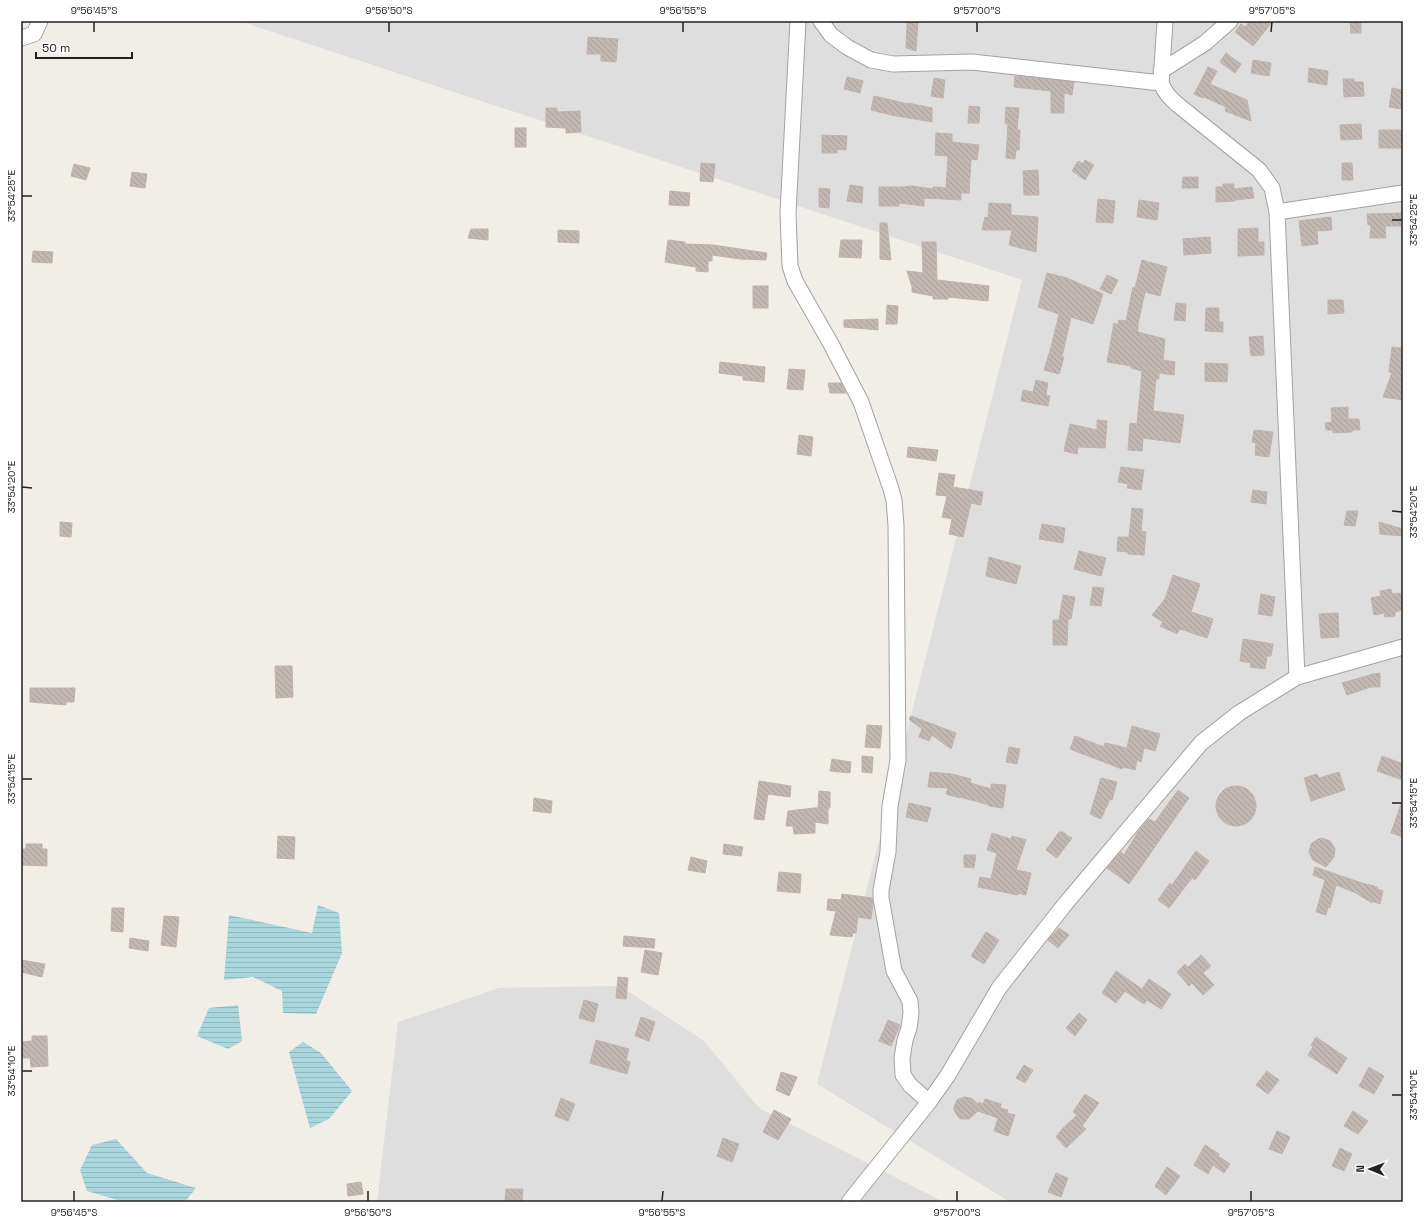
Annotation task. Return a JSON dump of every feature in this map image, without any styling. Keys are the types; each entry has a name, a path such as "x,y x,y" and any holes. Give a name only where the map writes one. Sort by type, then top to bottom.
{"street":[{"path":"21,38 34,34 40,21"},
{"path":"798,21 788,213 790,266 795,280 832,344 861,402 894,500 896,525 898,760 890,806 888,852 881,890 881,898 894,972 910,1001 911,1013 909,1028 902,1058 903,1075 910,1085 929,1102"},
{"path":"822,21 831,35 847,47 871,60 893,64 972,62 1161,77 1230,21"},
{"path":"1165,21 1161,77 1168,96 1259,170 1272,188 1278,212 1297,677"},
{"path":"1278,212 1403,193"},
{"path":"849,1202 929,1102 948,1075 1000,988 1066,903 1201,743 1239,713 1297,677 1403,647"}],"shaded area":[{"path":"240,21 1403,21 1403,1202 1010,1202 817,1084 1022,280"},
{"path":"620,986 704,1041 759,1108 944,1202 377,1202 398,1022 499,988"}],"water":[{"path":"318,905 339,913 342,953 316,1014 283,1013 282,991 253,977 224,980 229,915 312,933"},
{"path":"238,1005 242,1041 228,1049 197,1036 209,1008"},
{"path":"303,1042 321,1053 352,1091 329,1119 310,1128 289,1052"},
{"path":"116,1139 147,1173 196,1188 185,1202 124,1202 87,1191 80,1170 92,1145"}],"building":[{"path":"1250,21 1273,21 1253,46 1235,32 1241,24 1245,27"},
{"path":"1350,21 1361,21 1361,33 1351,33"},
{"path":"918,22 916,51 906,48 907,23"},
{"path":"588,37 618,39 616,62 601,61 601,54 587,54"},
{"path":"1226,53 1241,64 1235,73 1220,62"},
{"path":"1253,60 1271,63 1269,76 1251,73"},
{"path":"1208,67 1217,71 1210,84 1247,100 1251,121 1225,111 1226,107 1194,94"},
{"path":"1309,68 1328,71 1327,85 1308,82"},
{"path":"1015,76 1074,82 1072,95 1064,93 1064,113 1051,113 1051,91 1014,87"},
{"path":"847,77 863,81 860,93 844,89"},
{"path":"934,78 945,80 943,98 931,96"},
{"path":"1343,79 1354,79 1354,82 1363,82 1364,96 1344,97"},
{"path":"1392,88 1403,90 1402,109 1389,107"},
{"path":"874,96 932,108 932,122 871,110"},
{"path":"969,106 980,107 979,123 968,123"},
{"path":"1006,107 1019,108 1017,130 1020,130 1019,150 1016,150 1015,159 1006,158 1008,124 1005,123"},
{"path":"546,108 557,108 557,112 580,111 581,132 566,133 566,128 546,127"},
{"path":"1361,124 1362,139 1341,140 1340,125"},
{"path":"515,128 526,128 526,147 515,147"},
{"path":"1379,130 1403,130 1403,148 1379,148"},
{"path":"936,133 952,134 952,142 979,145 977,160 971,159 969,193 961,193 961,200 924,198 924,206 899,203 899,206 879,206 879,187 912,186 933,189 933,187 946,188 948,156 935,155"},
{"path":"822,135 847,136 846,150 837,149 837,153 822,153"},
{"path":"1085,160 1094,165 1085,180 1072,171 1078,161 1083,164"},
{"path":"701,163 715,164 713,182 700,181"},
{"path":"1342,163 1352,163 1353,180 1342,180"},
{"path":"74,164 90,168 86,180 71,176"},
{"path":"1038,170 1039,195 1024,195 1023,171"},
{"path":"132,172 147,174 145,188 130,186"},
{"path":"1183,177 1198,177 1198,188 1182,188"},
{"path":"1223,184 1234,184 1234,189 1252,187 1254,198 1216,202 1216,187 1223,187"},
{"path":"850,185 863,187 862,203 847,201"},
{"path":"819,188 830,189 829,208 819,207"},
{"path":"670,191 690,193 689,206 669,205"},
{"path":"1098,199 1115,201 1113,223 1096,222"},
{"path":"1139,200 1159,203 1157,220 1137,217"},
{"path":"989,203 1011,204 1011,215 1038,217 1036,252 1009,245 1012,230 982,230 985,217 988,218"},
{"path":"1403,213 1403,226 1385,226 1386,238 1370,238 1371,225 1368,225 1367,214"},
{"path":"1331,217 1332,230 1317,231 1318,244 1302,246 1299,221"},
{"path":"880,223 887,223 891,260 880,259"},
{"path":"1258,228 1258,242 1264,242 1264,255 1238,256 1238,229"},
{"path":"471,229 488,229 488,240 468,238"},
{"path":"558,230 579,231 579,243 558,242"},
{"path":"1210,237 1211,253 1184,255 1183,239"},
{"path":"668,240 685,242 685,244 713,245 767,253 766,260 740,259 712,255 712,261 708,261 708,272 696,271 696,267 665,262"},
{"path":"841,240 862,240 861,258 839,257"},
{"path":"922,242 936,242 937,280 989,286 988,301 948,297 948,299 933,299 933,296 912,292 907,271 923,273"},
{"path":"33,251 53,252 52,263 32,262"},
{"path":"1142,260 1167,267 1160,296 1145,292 1138,324 1138,332 1165,339 1163,360 1175,362 1174,375 1159,373 1159,379 1156,379 1153,411 1184,415 1180,443 1143,438 1142,451 1128,450 1130,423 1137,424 1142,371 1131,368 1131,366 1107,362 1114,323 1118,325 1119,320 1126,321 1133,287 1135,288"},
{"path":"1047,273 1067,278 1103,294 1093,324 1071,317 1062,357 1064,357 1059,374 1044,370 1059,314 1038,307"},
{"path":"1107,275 1118,280 1111,294 1100,289"},
{"path":"753,286 768,286 768,308 753,308"},
{"path":"1328,300 1343,300 1344,313 1328,314"},
{"path":"1176,303 1186,304 1185,321 1174,320"},
{"path":"887,305 898,306 897,324 886,324"},
{"path":"1206,308 1219,308 1219,322 1223,322 1223,332 1205,331"},
{"path":"878,319 878,330 844,327 844,320"},
{"path":"1263,336 1264,355 1251,356 1249,337"},
{"path":"1402,346 1403,400 1383,397 1392,373 1389,372 1392,347 1401,348"},
{"path":"720,362 765,367 764,382 743,380 743,376 719,373"},
{"path":"1205,363 1228,364 1227,382 1205,381"},
{"path":"789,369 805,370 803,390 787,389"},
{"path":"1036,380 1048,383 1046,395 1050,396 1048,406 1021,401 1023,390 1033,392"},
{"path":"828,383 841,383 846,393 830,393"},
{"path":"1348,407 1348,419 1359,419 1360,430 1333,433 1333,430 1326,430 1325,423 1332,422 1331,408"},
{"path":"1097,420 1107,421 1105,448 1078,447 1077,454 1064,451 1070,424 1097,430"},
{"path":"1254,430 1273,432 1269,457 1255,455 1256,443 1252,442"},
{"path":"799,435 813,437 811,456 797,454"},
{"path":"908,447 938,450 936,461 907,457"},
{"path":"1121,467 1144,470 1141,490 1127,488 1128,484 1118,482"},
{"path":"939,473 955,475 953,487 983,492 981,505 971,503 963,537 949,534 952,519 942,517 947,496 936,495"},
{"path":"1253,490 1267,492 1266,504 1251,502"},
{"path":"1132,508 1143,509 1141,531 1146,532 1144,555 1128,554 1128,552 1117,551 1118,537 1129,537"},
{"path":"1347,511 1358,511 1355,526 1344,525"},
{"path":"60,522 72,523 71,537 60,536"},
{"path":"1379,522 1403,529 1403,536 1380,534"},
{"path":"1042,524 1065,528 1063,543 1039,539"},
{"path":"1079,551 1106,558 1101,576 1074,569"},
{"path":"989,557 1021,566 1016,584 986,576"},
{"path":"1173,575 1200,584 1191,612 1213,619 1207,638 1180,629 1177,634 1160,626 1163,622 1152,615 1165,599"},
{"path":"1093,587 1104,588 1101,606 1090,605"},
{"path":"1391,589 1392,594 1403,593 1403,610 1395,612 1395,616 1385,617 1384,613 1374,615 1371,598 1381,596 1380,591"},
{"path":"1261,594 1275,597 1272,616 1258,614"},
{"path":"1063,595 1075,597 1071,619 1068,619 1067,645 1053,645 1053,620 1059,620"},
{"path":"1338,613 1339,637 1321,638 1319,614"},
{"path":"1243,639 1273,644 1271,656 1267,656 1265,669 1250,667 1251,663 1240,661"},
{"path":"275,666 292,666 293,697 276,698"},
{"path":"1380,673 1380,687 1371,687 1347,695 1342,683"},
{"path":"30,688 75,688 74,702 66,702 66,705 30,702"},
{"path":"911,716 956,733 951,749 932,735 929,741 919,737 922,729 909,719"},
{"path":"867,725 882,726 880,748 865,747"},
{"path":"1132,726 1160,734 1155,751 1144,748 1141,762 1137,760 1135,770 1123,767 1122,769 1070,749 1075,736 1104,747 1105,743 1127,748"},
{"path":"1009,747 1020,749 1017,764 1006,762"},
{"path":"862,756 873,757 872,773 862,772"},
{"path":"1382,756 1403,764 1403,780 1377,771"},
{"path":"832,759 851,762 850,773 830,771"},
{"path":"930,772 952,774 971,779 970,783 991,789 991,784 1006,785 1003,808 989,806 946,794 948,788 928,787"},
{"path":"1339,772 1345,790 1311,801 1304,778 1317,774 1319,778"},
{"path":"1101,778 1117,782 1112,800 1110,799 1101,819 1090,814"},
{"path":"759,781 791,786 790,797 768,794 764,820 754,819"},
{"path":"1236,786 1244,788 1250,792 1254,798 1256,806 1254,814 1250,820 1244,824 1236,826 1228,824 1222,820 1218,814 1216,806 1218,798 1222,792 1228,788"},
{"path":"1178,790 1189,798 1129,884 1107,868 1121,852 1124,855 1138,832 1149,819 1155,822"},
{"path":"819,791 830,792 828,824 815,822 815,833 794,834 793,826 786,826 788,811 818,808"},
{"path":"534,798 552,801 551,813 533,811"},
{"path":"909,803 931,808 927,822 906,817"},
{"path":"1401,804 1403,804 1403,837 1391,833"},
{"path":"1059,832 1063,832 1072,838 1057,858 1046,850"},
{"path":"992,833 1011,839 1012,836 1026,840 1016,870 1031,873 1026,895 1018,893 1018,895 978,887 980,877 991,879 997,853 987,850"},
{"path":"278,836 295,837 294,859 277,858"},
{"path":"1322,838 1330,841 1335,849 1334,857 1326,867 1313,860 1309,852 1311,844"},
{"path":"26,844 42,844 42,849 47,849 47,866 21,865 21,849 26,849"},
{"path":"724,844 743,847 741,856 723,854"},
{"path":"1196,851 1209,861 1195,880 1192,878 1169,908 1158,900 1170,883 1172,885"},
{"path":"964,855 976,855 974,868 964,867"},
{"path":"691,857 707,861 705,873 688,870"},
{"path":"1315,867 1377,887 1377,889 1383,891 1380,904 1372,901 1372,903 1356,893 1336,885 1330,908 1328,907 1326,915 1316,912 1325,880 1313,875"},
{"path":"779,872 801,874 800,893 777,891"},
{"path":"842,894 872,898 873,904 871,919 858,917 856,933 853,933 852,937 830,935 836,911 827,910 828,899 841,900"},
{"path":"112,908 124,908 123,932 111,931"},
{"path":"164,916 179,917 176,947 161,945"},
{"path":"1059,928 1069,935 1058,948 1048,940"},
{"path":"986,932 999,940 984,964 971,956"},
{"path":"624,936 655,939 654,948 623,946"},
{"path":"130,938 149,941 148,951 129,948"},
{"path":"645,950 662,953 658,975 641,972"},
{"path":"1201,955 1211,966 1203,973 1214,985 1203,995 1192,983 1189,986 1177,972 1185,964 1188,967"},
{"path":"21,960 45,964 42,977 21,972"},
{"path":"1116,971 1142,989 1149,979 1171,994 1161,1009 1147,1000 1144,1004 1125,991 1116,1003 1102,993"},
{"path":"618,977 628,978 626,999 616,998"},
{"path":"584,1000 598,1004 594,1022 579,1018"},
{"path":"1079,1013 1087,1020 1075,1036 1066,1028"},
{"path":"641,1017 655,1022 649,1041 635,1036"},
{"path":"888,1020 900,1025 891,1046 879,1041"},
{"path":"32,1036 47,1036 48,1066 31,1067 30,1058 21,1058 21,1042 32,1041"},
{"path":"1316,1037 1347,1058 1337,1074 1308,1055 1313,1047 1311,1045"},
{"path":"596,1040 629,1049 626,1060 630,1062 627,1074 590,1063"},
{"path":"1024,1065 1033,1070 1025,1083 1016,1078"},
{"path":"1369,1067 1384,1076 1374,1094 1359,1086"},
{"path":"1267,1071 1279,1080 1268,1094 1256,1085"},
{"path":"781,1072 797,1077 789,1096 776,1090"},
{"path":"1085,1094 1099,1103 1082,1126 1086,1129 1066,1148 1056,1137 1077,1115 1073,1112"},
{"path":"964,1097 971,1098 978,1104 979,1102 983,1104 985,1099 1001,1104 1000,1108 1008,1110 1007,1113 1015,1115 1008,1136 994,1131 998,1118 978,1111 969,1119 961,1119 958,1117 954,1107 957,1100"},
{"path":"561,1098 575,1104 568,1121 555,1116"},
{"path":"774,1110 791,1119 778,1140 763,1132"},
{"path":"1353,1111 1368,1121 1358,1134 1344,1126"},
{"path":"1277,1131 1290,1137 1282,1154 1269,1149"},
{"path":"723,1138 739,1144 732,1162 717,1156"},
{"path":"1205,1145 1219,1154 1218,1156 1230,1164 1224,1173 1213,1165 1208,1174 1194,1165"},
{"path":"1340,1148 1352,1154 1344,1171 1332,1166"},
{"path":"1167,1167 1180,1176 1166,1195 1155,1186"},
{"path":"1056,1173 1068,1178 1061,1197 1048,1192"},
{"path":"361,1182 363,1194 348,1196 347,1184"},
{"path":"506,1189 523,1189 522,1201 505,1200"}]}
